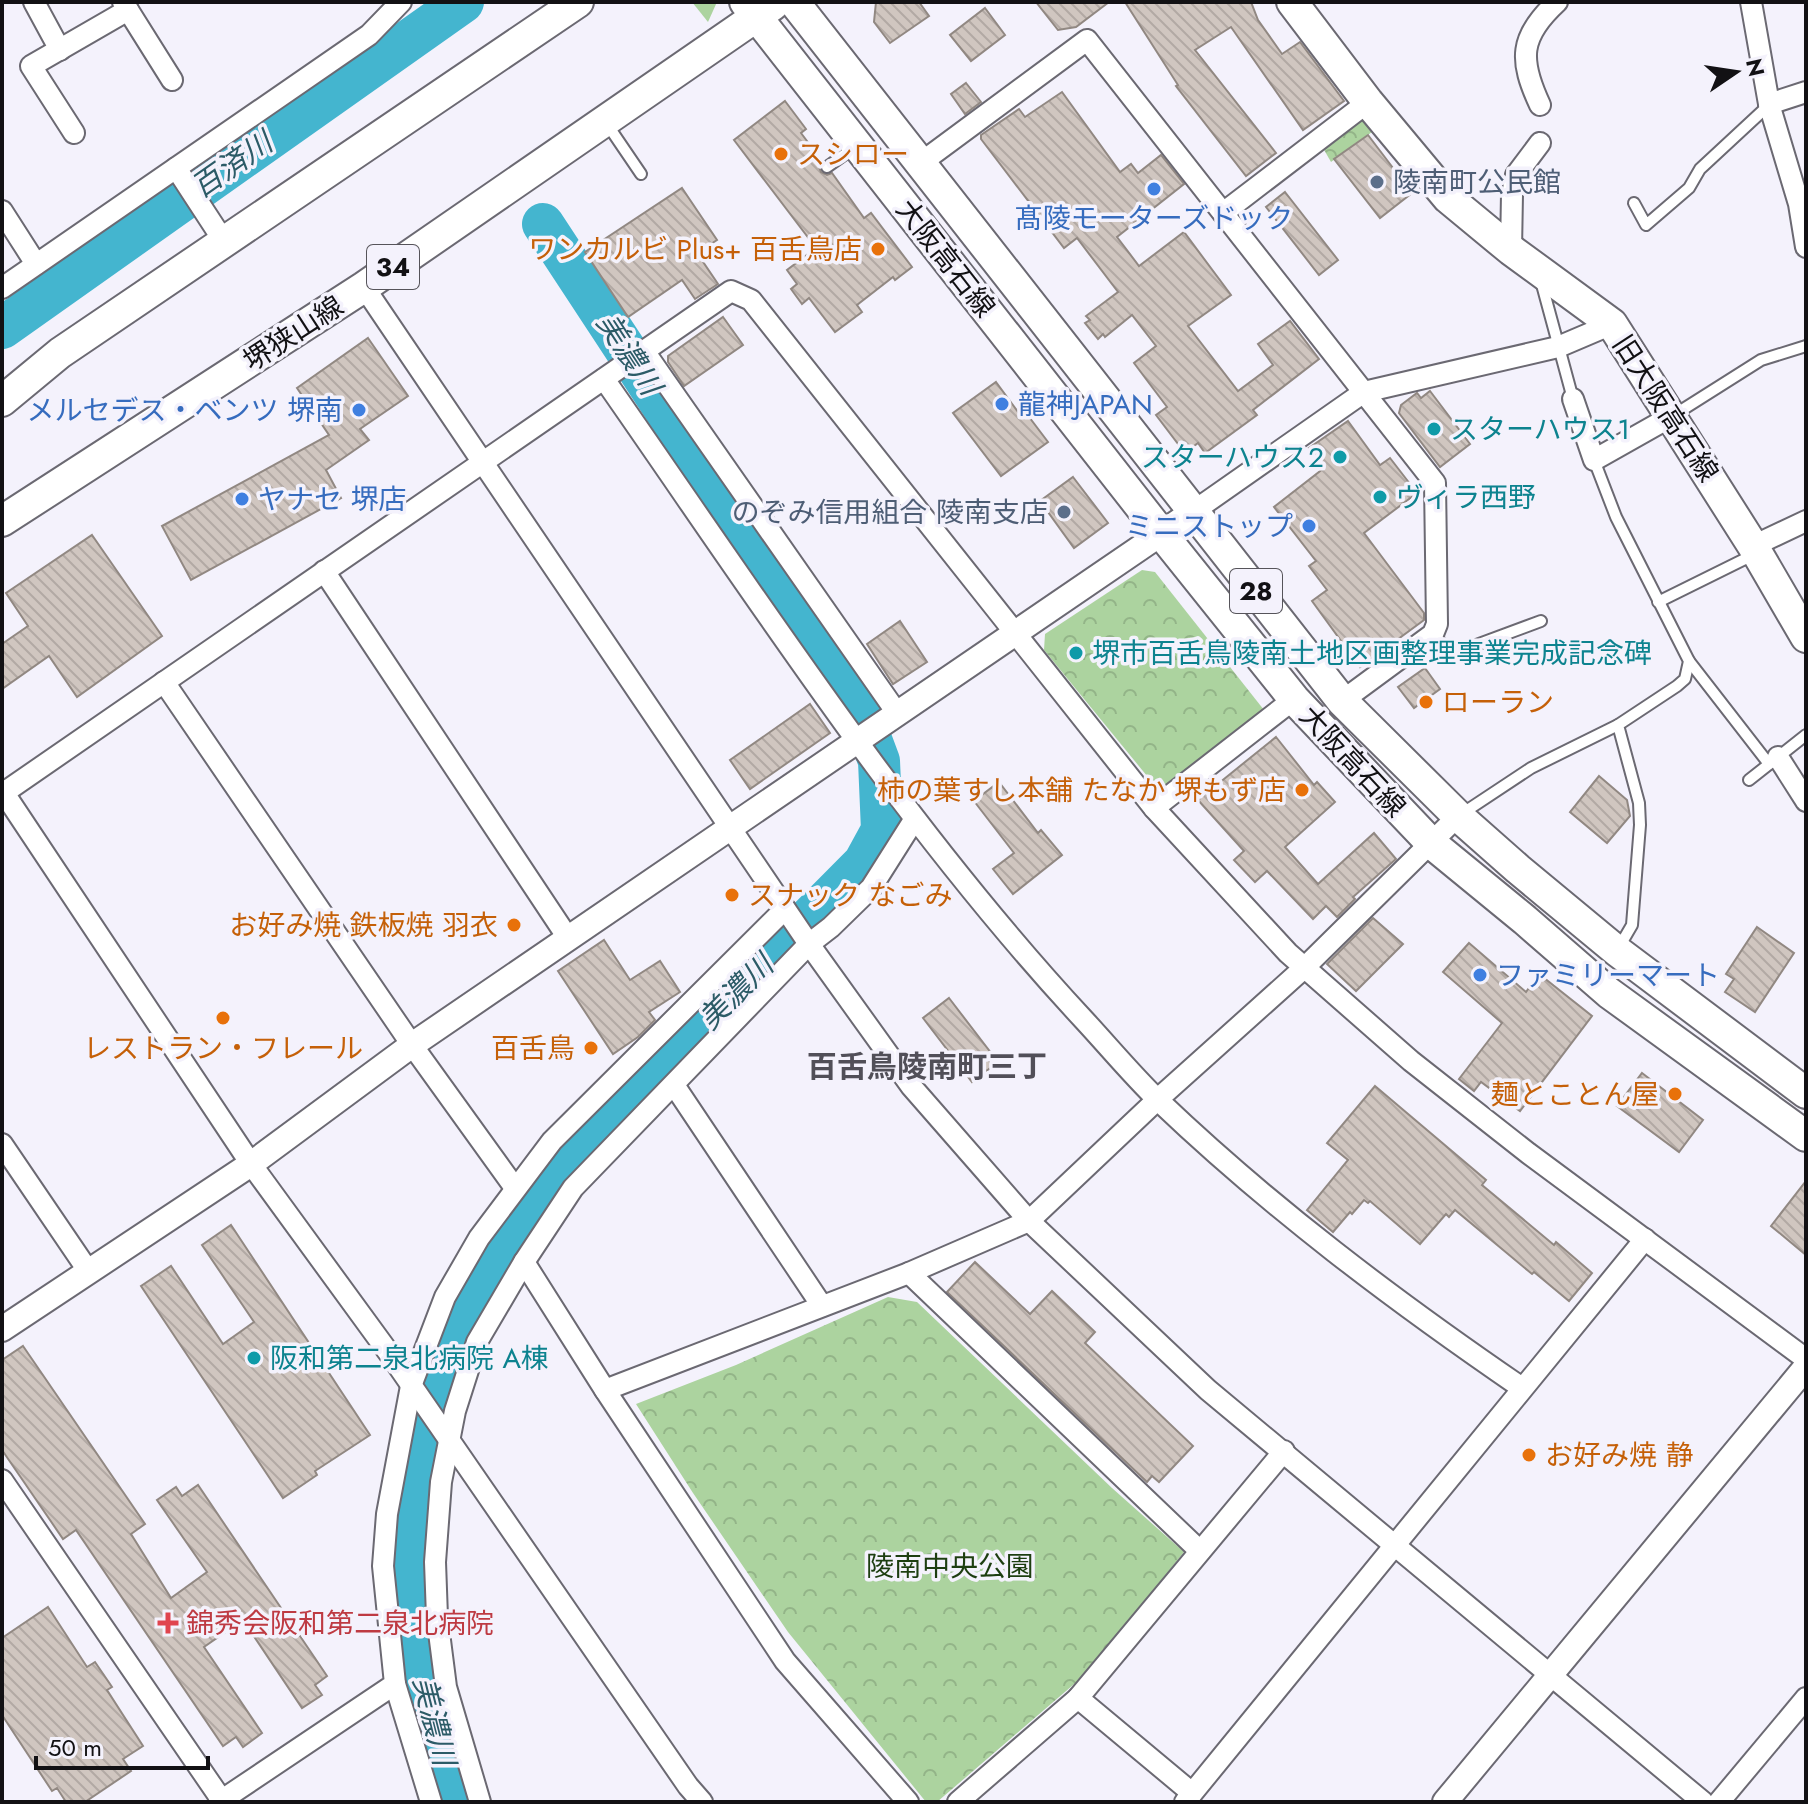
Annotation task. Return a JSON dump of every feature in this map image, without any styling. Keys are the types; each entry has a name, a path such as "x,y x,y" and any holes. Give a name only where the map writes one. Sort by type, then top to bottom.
{"main road":[{"path":"2,401 60,353 578,2"},
{"name":"大阪高石線","path":"794,2 1342,701 1458,816 1617,951 1806,1093"},
{"name":"旧大阪高石線","path":"1292,2 1368,102 1448,198 1511,250 1612,324 1755,549 1806,637"},
{"name":"大阪高石線","path":"760,7 857,145 1294,699 1431,843 1609,993 1806,1136"},
{"name":"堺狭山線","path":"2,521 364,287 606,122 760,7"}],"street":[{"path":"34,2 60,50"},
{"path":"2,288 179,172 369,35 401,2"},
{"path":"1540,105 1527,78 1525,49 1541,17 1557,2"},
{"path":"1751,2 1769,104 1799,204 1806,247"},
{"path":"74,133 31,66 126,6 172,80"},
{"path":"922,162 1087,40 1435,483 1437,624 1433,634 1342,701"},
{"path":"1769,104 1806,92"},
{"path":"1223,213 1368,102"},
{"path":"1511,250 1512,194 1516,175 1540,143"},
{"path":"179,172 225,243"},
{"path":"2,211 36,264"},
{"path":"364,287 809,944 911,1086 1029,1221 1208,1390 1703,1802"},
{"path":"702,1802 417,1394 251,1164 3,792 731,291 751,300 1154,808 1304,968 1411,1061 1528,1153 1806,1359"},
{"path":"2,1329 251,1164 412,1045 1364,392 1558,347 1612,324"},
{"path":"641,353 897,713"},
{"path":"609,375 856,741 914,820 1022,954 1158,1099 1245,1179 1331,1249 1522,1388"},
{"path":"1573,399 1594,460 1672,416"},
{"path":"1755,549 1806,521"},
{"path":"324,571 568,938"},
{"path":"164,682 412,1045 515,1188"},
{"path":"1154,808 1294,699"},
{"path":"1773,760 1806,801"},
{"path":"605,1390 909,1273 1029,1221 1158,1099 1304,968 1458,816"},
{"path":"480,1802 446,1687 437,1617 435,1562 445,1435 477,1342 524,1262 573,1188 809,944 871,888 914,820"},
{"path":"431,1802 395,1684 383,1566 387,1514 445,1297 479,1238 552,1141 785,909"},
{"path":"674,1085 822,1306"},
{"path":"2,1144 89,1272"},
{"path":"1078,1698 1189,1797 1645,1239"},
{"path":"524,1262 785,1661 908,1802"},
{"path":"909,1273 1200,1551"},
{"path":"1445,1802 1806,1367"},
{"path":"958,1802 1078,1698 1284,1451"},
{"path":"2,1480 221,1801 395,1684"},
{"path":"1719,1802 1806,1698"}],"lane":[{"path":"1634,203 1646,225 1689,188 1700,169 1769,104"},
{"path":"606,122 641,174"},
{"path":"827,167 857,145"},
{"path":"1538,270 1573,399"},
{"path":"1672,416 1761,360 1806,346"},
{"path":"1594,460 1616,517 1689,661 1773,760"},
{"path":"1658,602 1755,549"},
{"path":"1433,634 1452,654 1541,621"},
{"path":"1458,816 1531,768 1618,725 1677,686 1685,679 1689,661"},
{"path":"1617,951 1632,925 1640,825 1639,803 1618,725"},
{"path":"1749,780 1806,735"}],"green space":[{"path":"692,2 717,2 708,22"},
{"path":"1362,120 1370,122 1376,129 1331,162 1323,148"},
{"path":"1142,570 1155,572 1264,710 1166,788 1156,787 1044,650 1045,634"},
{"name":"陵南中央公園","path":"888,1297 917,1302 1112,1488 1184,1552 1087,1673 937,1802 926,1802 788,1632 636,1404 736,1365"}],"building":[{"path":"876,2 919,2 929,16 890,43 874,22"},
{"path":"1036,2 1109,2 1076,27 1058,30"},
{"path":"1125,2 1251,2 1258,20 1282,54 1300,42 1344,101 1303,130 1231,27 1195,50 1276,153 1246,176 1176,86"},
{"path":"985,8 1005,35 971,61 950,35"},
{"path":"966,83 981,102 965,114 951,94"},
{"path":"1062,92 1120,172 1131,164 1138,173 1161,155 1184,184 1117,237 1139,266 1184,232 1231,295 1188,326 1238,391 1273,365 1258,344 1290,321 1319,359 1253,410 1257,415 1205,453 1198,443 1185,453 1156,415 1167,407 1134,363 1156,346 1132,315 1105,337 1103,334 1098,339 1085,323 1090,320 1086,316 1118,292 1077,238 1064,248 981,139 981,135 1019,109 1025,117"},
{"path":"785,101 806,129 801,133 822,161 819,167 821,172 827,175 832,173 864,218 871,213 912,267 895,280 893,277 857,305 862,312 835,332 809,298 802,304 791,289 797,284 787,270 816,248 734,140"},
{"name":"陵南町公民館","path":"1368,135 1412,193 1380,218 1334,159"},
{"path":"682,188 717,240 697,253 718,284 695,299 682,280 628,317 585,252"},
{"path":"1285,192 1338,260 1319,275 1266,207"},
{"path":"723,317 743,345 684,386 668,362 668,356"},
{"path":"368,338 408,396 360,429 369,440 326,470 341,498 191,580 162,526 329,435 297,388"},
{"path":"996,382 1018,412 1023,409 1048,442 1001,476 953,413"},
{"name":"スターハウス1","path":"1430,391 1470,444 1440,467 1399,413 1401,405 1417,393 1421,398"},
{"path":"1348,421 1380,465 1390,458 1417,493 1364,533 1424,613 1424,620 1360,667 1312,601 1327,590 1309,566 1316,561 1274,507 1324,468 1309,448"},
{"path":"1073,477 1108,523 1074,548 1040,501"},
{"path":"92,535 162,636 77,697 49,656 2,689 2,644 28,626 6,593"},
{"path":"900,621 927,662 893,684 867,644"},
{"path":"1425,668 1440,689 1414,708 1398,687"},
{"path":"810,704 830,733 750,789 730,760"},
{"path":"1276,737 1314,785 1317,782 1335,802 1285,847 1318,884 1374,833 1396,859 1353,897 1355,899 1337,917 1326,906 1313,919 1267,871 1255,882 1234,860 1244,851 1198,800"},
{"path":"1599,776 1627,800 1630,816 1607,843 1570,812"},
{"path":"999,782 1038,833 1041,830 1062,855 1013,894 993,869 1014,853 974,801"},
{"path":"1373,918 1403,944 1356,991 1327,964"},
{"path":"1757,927 1794,953 1755,1012 1725,992 1734,979 1726,974"},
{"path":"604,940 630,980 660,961 680,992 649,1012 655,1020 638,1037 613,1054 558,971"},
{"path":"1469,943 1526,992 1539,974 1592,1016 1520,1111 1481,1082 1474,1091 1459,1079 1502,1023 1443,972"},
{"path":"949,998 998,1062 972,1082 923,1018"},
{"path":"1642,1073 1703,1120 1679,1152 1617,1106"},
{"path":"1375,1086 1486,1180 1482,1185 1592,1273 1569,1301 1455,1210 1449,1217 1446,1214 1420,1244 1370,1201 1364,1200 1333,1232 1307,1210 1348,1160 1327,1143"},
{"path":"1806,1181 1806,1255 1771,1226"},
{"name":"阪和第二泉北病院 A棟","path":"231,1225 370,1435 315,1471 317,1475 283,1498 141,1286 171,1266 223,1344 254,1322 202,1245"},
{"path":"975,1262 1030,1314 1052,1291 1095,1332 1085,1343 1193,1446 1159,1482 1152,1476 1147,1482 947,1292"},
{"path":"23,1346 145,1524 131,1534 171,1598 207,1572 157,1500 176,1487 182,1496 198,1485 327,1676 315,1685 322,1695 302,1708 243,1620 204,1647 262,1733 243,1747 236,1737 223,1746 76,1530 63,1539 2,1450 2,1360"},
{"path":"48,1607 87,1667 95,1662 112,1687 107,1690 143,1746 123,1759 131,1771 85,1802 66,1802 57,1788 52,1791 2,1715 2,1638"}],"waterway":[{"name":"百済川","path":"2,328 463,2"},
{"name":"美濃川","path":"456,1802 423,1701 407,1554 414,1475 442,1378 467,1313 531,1210 610,1119 864,863 882,830 879,761 857,702 543,224"}],"place":[{"name":"スシロー","path":"781,154"},
{"name":"陵南町公民館","path":"1377,182"},
{"name":"髙陵モーターズドック","path":"1154,189"},
{"name":"ワンカルビ Plus+ 百舌鳥店","path":"878,249"},
{"name":"龍神JAPAN","path":"1002,404"},
{"name":"メルセデス・ベンツ 堺南","path":"359,410"},
{"name":"スターハウス1","path":"1434,429"},
{"name":"スターハウス2","path":"1340,457"},
{"name":"ヴィラ西野","path":"1380,497"},
{"name":"ヤナセ 堺店","path":"242,499"},
{"name":"のぞみ信用組合 陵南支店","path":"1064,512"},
{"name":"ミニストップ","path":"1309,526"},
{"name":"堺市百舌鳥陵南土地区画整理事業完成記念碑","path":"1076,653"},
{"name":"ローラン","path":"1426,702"},
{"name":"柿の葉すし本舗 たなか 堺もず店","path":"1302,790"},
{"name":"スナック なごみ","path":"732,895"},
{"name":"お好み焼 鉄板焼 羽衣","path":"514,925"},
{"name":"ファミリーマート","path":"1480,975"},
{"name":"レストラン・フレール","path":"223,1018"},
{"name":"百舌鳥","path":"591,1048"},
{"name":"麺とことん屋","path":"1675,1094"},
{"name":"阪和第二泉北病院 A棟","path":"254,1358"},
{"name":"お好み焼 静","path":"1529,1455"},
{"name":"錦秀会阪和第二泉北病院","path":"168,1623"}],"district":[{"name":"百舌鳥陵南町三丁","path":"927,1067"}]}
